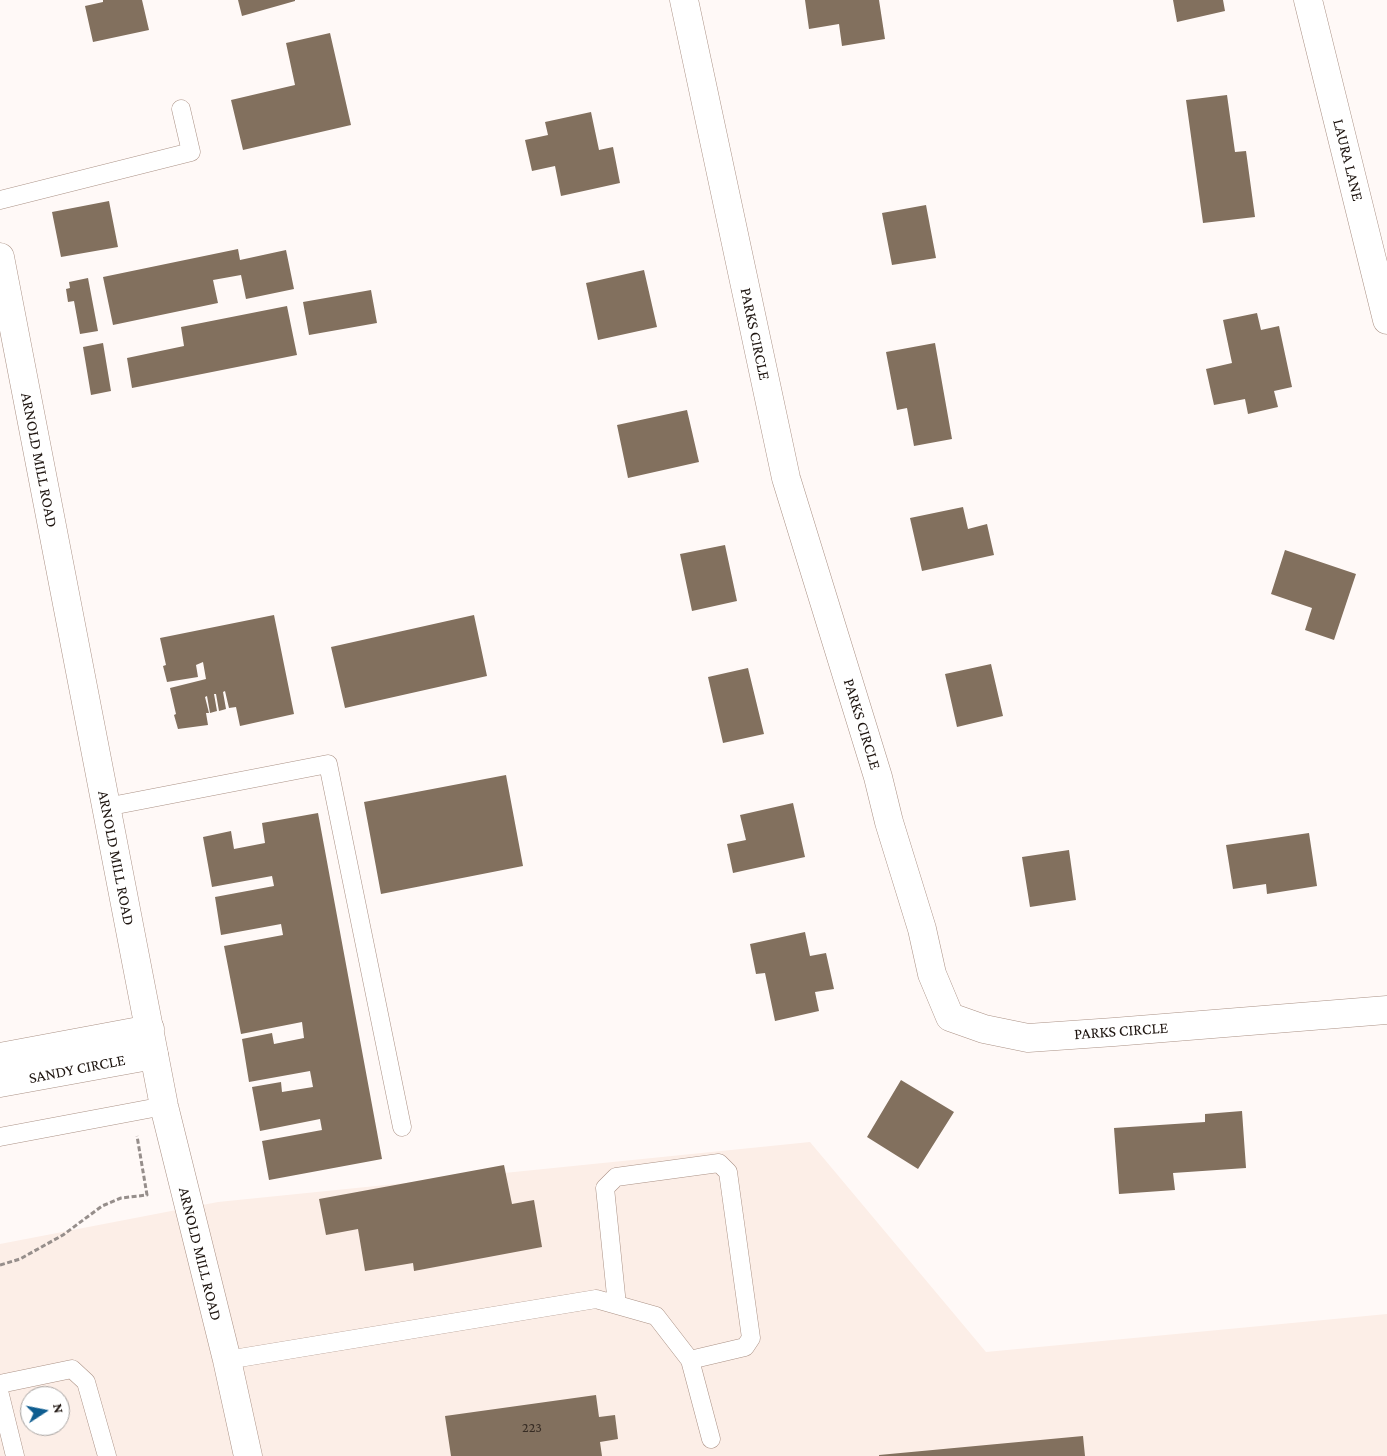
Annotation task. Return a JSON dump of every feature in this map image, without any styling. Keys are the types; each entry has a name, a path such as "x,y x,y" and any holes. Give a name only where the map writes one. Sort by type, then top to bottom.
{"street":[{"name":"PARKS CIRCLE","path":"684,0 786,478 878,777 889,822 922,930 932,974 950,1016 984,1029 1028,1038 1387,1010"},
{"name":"LAURA LANE","path":"1308,0 1387,320"},
{"name":"ARNOLD MILL ROAD","path":"0,257 164,1106 248,1456"},
{"name":"SANDY CIRCLE","path":"0,1058 152,1042"},
{"name":"SANDY CIRCLE","path":"0,1084 152,1042"}],"lane":[{"path":"0,200 191,152 181,109"},
{"path":"106,808 328,764 402,1127"},
{"path":"0,1137 164,1106"},
{"path":"617,1305 605,1188 616,1177 719,1163 728,1172 751,1338 745,1347 690,1360"},
{"path":"226,1360 596,1299 656,1316 690,1360 711,1439"},
{"path":"0,1384 72,1369 86,1382 107,1456"},
{"path":"0,1396 16,1456"}],"path":[{"path":"0,1265 20,1259 62,1235 102,1206 121,1198 147,1195 133,1112"}],"shaded area":[{"path":"810,1142 986,1352 1387,1314 1387,1456 0,1456 0,1244 218,1202"}],"building":[{"path":"103,0 142,0 149,30 93,42 85,6 103,2"},
{"path":"238,0 295,0 295,1 242,16"},
{"path":"805,0 879,0 885,39 842,46 839,24 809,29"},
{"path":"1173,0 1223,0 1225,11 1177,22"},
{"path":"330,33 351,125 243,150 231,100 295,85 286,43"},
{"path":"1227,95 1235,152 1246,151 1255,217 1203,223 1186,100"},
{"path":"591,112 599,150 613,147 620,183 561,196 555,166 532,171 525,140 548,135 545,122"},
{"path":"109,201 118,247 61,257 52,212"},
{"path":"926,205 936,258 892,265 882,213"},
{"path":"238,249 240,260 286,250 294,289 246,299 241,275 213,280 218,303 113,325 103,277"},
{"path":"644,270 657,327 598,340 586,283"},
{"path":"88,278 98,331 80,334 74,301 68,302 66,289 70,288 69,282"},
{"path":"371,290 377,323 309,335 303,302"},
{"path":"287,306 297,355 132,388 127,358 184,346 181,327"},
{"path":"1257,313 1261,330 1279,326 1292,387 1274,391 1278,407 1248,414 1245,399 1214,405 1206,369 1232,363 1223,320"},
{"path":"103,343 111,391 91,395 83,347"},
{"path":"935,343 952,439 914,446 907,408 897,410 886,352"},
{"path":"687,410 699,462 628,478 617,425"},
{"path":"963,507 968,529 987,524 994,555 922,571 910,518"},
{"path":"725,545 737,601 692,611 680,554"},
{"path":"1285,550 1356,574 1334,640 1305,630 1312,608 1271,594"},
{"path":"274,615 294,714 240,726 236,707 229,708 225,691 223,692 226,709 219,711 216,694 214,694 217,711 210,713 207,696 205,697 209,713 206,713 208,725 178,729 170,688 206,679 203,662 196,665 198,677 167,682 163,666 166,665 160,638"},
{"path":"474,615 487,676 345,708 331,647"},
{"path":"991,664 1003,716 957,727 945,674"},
{"path":"748,668 764,734 723,743 708,677"},
{"path":"506,775 523,866 381,894 364,802"},
{"path":"793,803 805,857 733,873 727,844 746,840 740,815"},
{"path":"318,813 382,1159 269,1180 262,1141 322,1130 320,1119 260,1131 252,1087 281,1082 282,1092 313,1087 310,1071 249,1082 242,1039 272,1033 274,1044 304,1038 302,1022 241,1034 224,946 283,935 281,924 221,935 215,897 274,886 272,876 212,887 203,837 231,831 234,849 265,843 262,823"},
{"path":"1309,833 1317,886 1267,894 1266,884 1233,889 1226,845"},
{"path":"1069,850 1076,900 1030,907 1022,857"},
{"path":"805,932 810,956 826,953 834,989 815,992 819,1011 775,1021 765,973 756,974 750,944"},
{"path":"901,1080 954,1112 918,1169 867,1137"},
{"path":"1242,1111 1246,1168 1173,1173 1175,1190 1119,1194 1114,1128 1205,1122 1205,1114"},
{"path":"504,1165 512,1204 534,1200 542,1247 414,1271 413,1263 365,1271 358,1229 326,1235 319,1199"},
{"path":"596,1395 599,1417 615,1415 618,1439 600,1442 602,1456 451,1456 445,1416"},
{"path":"1083,1436 1085,1456 879,1456 879,1455"}]}
